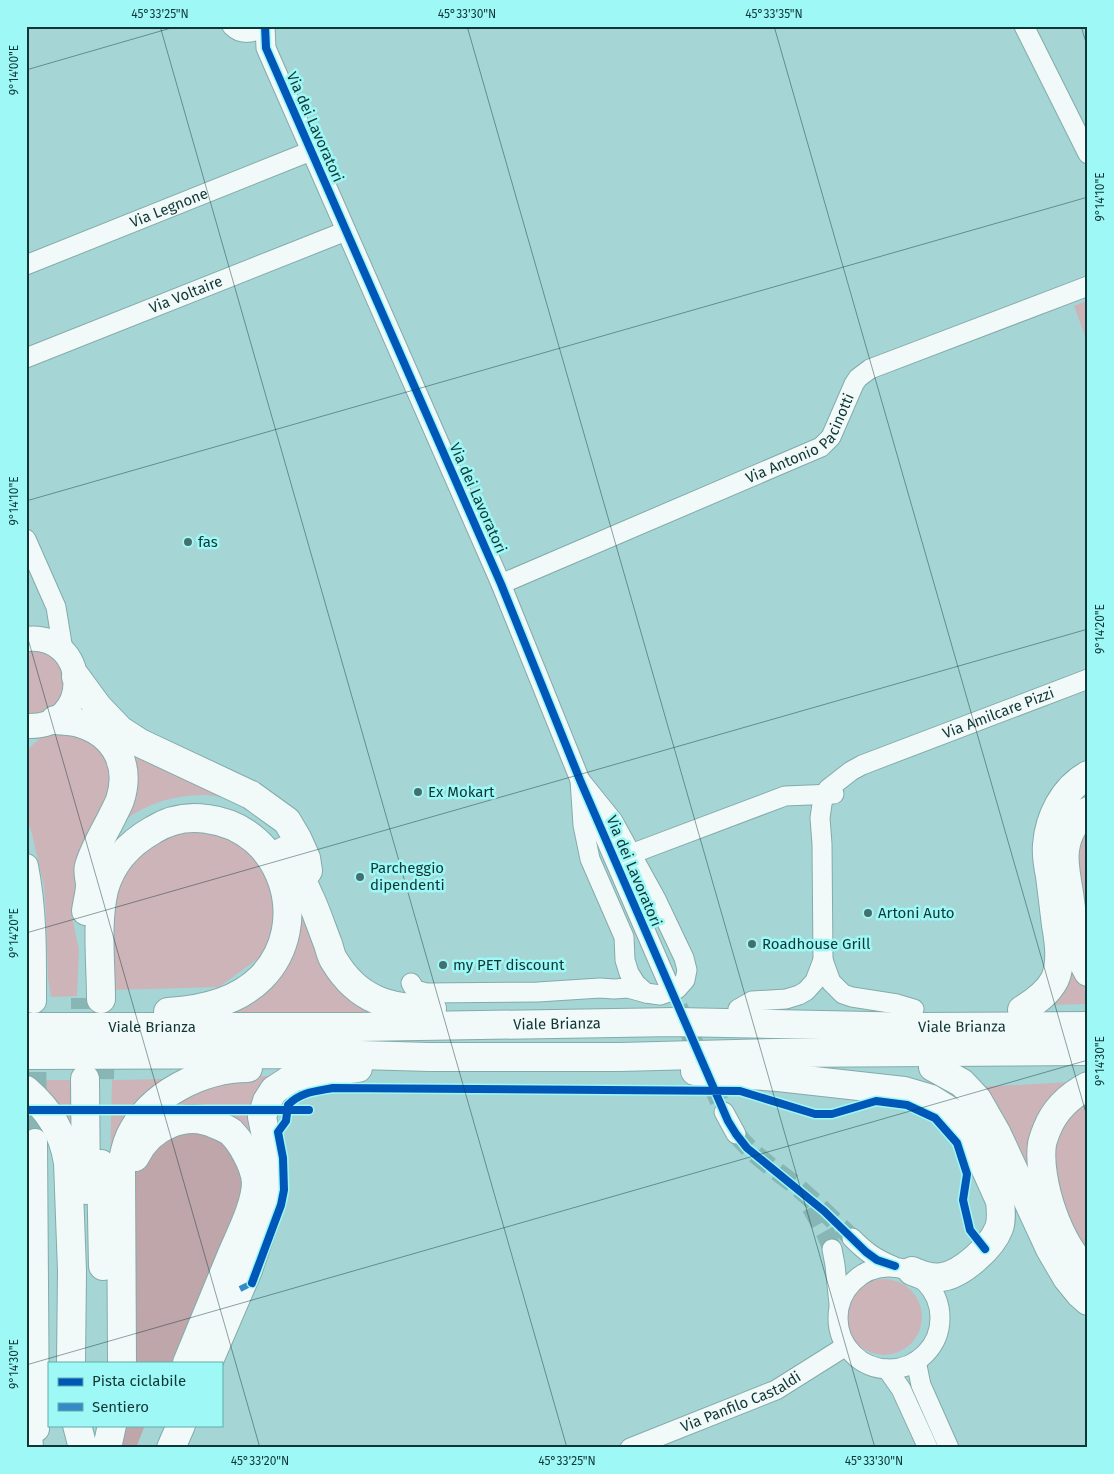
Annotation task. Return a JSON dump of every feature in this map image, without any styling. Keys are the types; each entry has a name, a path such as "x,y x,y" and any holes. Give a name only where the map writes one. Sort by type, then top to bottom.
{"highway":[{"path":"76,676 98,707 120,730 140,743 251,795 287,821 306,858 310,897"},
{"path":"36,727 80,723 92,728 110,741 117,751 122,767 123,784 120,800 88,868 90,886 86,912 93,998 104,889 118,860 134,842 161,825 187,818 201,818 227,823 252,836 262,846 278,869 286,894 288,919 284,941 278,954 262,977 251,986 236,995 205,1007 187,1011 126,1016 78,1016 70,1021 66,1027"},
{"path":"1022,1010 1036,1002 1050,988 1059,964 1058,941 1046,847 1055,812 1074,785 1088,774"},
{"path":"90,886 109,846 137,820 180,803 211,803 228,807 252,819 276,839 310,897 334,961 351,984 368,996 383,1003 413,1009 458,1010 479,1024"},
{"path":"1088,811 1075,823 1071,831 1066,845 1064,861 1076,944 1088,972"},
{"path":"676,1022 738,1009 1088,1010"},
{"name":"Viale Brianza","path":"26,1027 359,1027 676,1022 918,1027 1088,1026"},
{"name":"Viale Brianza","path":"26,1055 327,1054 429,1057 620,1057 776,1053 1088,1051"},
{"path":"776,1053 842,1066 914,1065 975,1069 1088,1068"},
{"path":"122,1362 121,1170 124,1152 130,1136 153,1107 176,1088 206,1074 224,1070 241,1068 384,1067 429,1057"},
{"path":"620,1057 702,1073 770,1076 904,1091 931,1099 955,1114 970,1132 1000,1201 1000,1227 992,1242 975,1259 955,1273 943,1277 930,1278 903,1269"},
{"path":"934,1067 962,1083 977,1099 997,1134 1050,1249 1067,1278 1088,1301"},
{"path":"208,1362 248,1270 270,1205 274,1185 262,1117 267,1100 274,1090 294,1078 358,1068"},
{"path":"87,1362 93,1079 104,1362"},
{"path":"1088,1086 1075,1093 1061,1105 1051,1120 1042,1143 1042,1163 1047,1194 1057,1225 1080,1264 1088,1270"},
{"path":"26,1090 39,1102 55,1123 65,1146 68,1163 72,1271 71,1362"},
{"path":"122,1207 129,1174 139,1150 156,1131 180,1120 196,1119 212,1122 230,1131 252,1162 256,1181 254,1198 187,1362"},
{"path":"26,1406 30,1448"},
{"path":"77,1426 84,1448"},
{"path":"84,1448 87,1426"},
{"path":"106,1426 106,1448"},
{"path":"106,1448 112,1426"},
{"path":"151,1448 161,1426"},
{"path":"171,1448 181,1426"}],"main road":[{"path":"31,639 50,642 63,650 69,657 76,676 75,694 68,710 36,727"},
{"path":"26,866 32,894 34,926 34,1001"},
{"path":"35,1141 37,1448"}],"street":[{"path":"1024,26 1088,154"},
{"name":"Via dei Lavoratori","path":"251,28 266,48 501,584 580,780 667,981"},
{"name":"Via Legnone","path":"26,265 310,150"},
{"name":"Via Voltaire","path":"26,358 346,231"},
{"name":"Via Antonio Pacinotti","path":"501,584 821,447 831,437 854,384 858,378 870,369 1088,286"},
{"path":"26,539 56,607 63,650"},
{"path":"31,639 46,630 56,607"},
{"name":"Via Amilcare Pizzi","path":"829,795 835,784 862,765 1088,678"},
{"name":"Via dei Lavoratori","path":"411,983 415,990 426,993 538,992 628,988 660,995 677,989 685,980 687,970 684,958 631,854 613,820 580,780"},
{"name":"Via dei Lavoratori","path":"580,780 583,825 590,859 624,936 625,960 629,973 636,984 646,993"},
{"path":"631,854 784,796 829,795 820,818 822,825 823,960 831,982 843,994 897,1004 914,1010"},
{"path":"784,796 801,803 809,809 822,825"},
{"name":"Via dei Lavoratori","path":"600,988 619,981 620,971 625,960"},
{"path":"738,1009 752,1000 786,999 799,995 815,981 823,960"},
{"path":"724,1112 736,1134"},
{"path":"832,1249 839,1304 838,1321 840,1334 846,1346 858,1359 872,1366 887,1369 905,1366 916,1361 930,1349 938,1333 940,1315 933,1291 920,1277 877,1260 852,1238"},
{"path":"839,1304 846,1288 861,1274 878,1267 903,1269"},
{"name":"Via Panfilo Castaldi","path":"630,1448 776,1390 846,1346"},
{"path":"916,1361 920,1386 949,1448"},
{"path":"887,1369 901,1390 928,1448"}],"shaded area":[{"path":"1088,300 1088,344 1074,306"},
{"path":"26,651 38,651 50,655 62,667 66,683 54,709 26,715"},
{"path":"83,701 240,802 206,795 184,796 153,804 125,820 130,796 77,712"},
{"path":"60,730 99,741 117,778 84,863 73,902 72,916 79,950 77,996 51,997 48,978 44,886 31,830 26,818 26,752 45,735"},
{"path":"1088,822 1088,959 1073,874 1081,829"},
{"path":"195,825 244,839 274,881 274,947 219,987 112,990 114,884 142,844"},
{"path":"292,894 368,1007 368,1016 225,1014 257,990"},
{"path":"1065,939 1083,983 1088,987 1088,1004 1043,1005"},
{"path":"239,1076 275,1076 262,1190 148,1119 167,1101"},
{"path":"164,1079 165,1084 110,1162 112,1080"},
{"path":"29,1080 76,1080 76,1153"},
{"path":"1071,1082 1037,1199 976,1087"},
{"path":"1088,1095 1088,1258 1059,1208 1054,1148 1060,1123"},
{"path":"183,1130 222,1139 232,1150 243,1180 232,1217 171,1362 134,1362 133,1188 137,1168 143,1157"},
{"path":"877,1279 891,1279 905,1285 916,1296 922,1310 919,1332 911,1344 891,1355 877,1355 863,1349 852,1338 846,1324 846,1310 852,1296 863,1285"},
{"path":"126,1426 145,1426 136,1448 120,1448"}],"tunnel":[{"path":"667,981 724,1112"},
{"path":"85,998 85,1051"},
{"path":"100,1079 101,1030"},
{"path":"34,1036 35,1141"},
{"path":"736,1134 757,1155 802,1191 852,1238"},
{"path":"811,1207 832,1249"}],"marked path":[{"path":"240,1289 252,1283"}],"cycle path":[{"path":"265,26 266,48 501,584 580,780 728,1121 747,1148 824,1211 866,1252 877,1260 895,1266"},
{"path":"252,1283 281,1205 284,1190 283,1158 278,1132 286,1121 288,1105 303,1095 333,1088 740,1091 815,1114 832,1114 876,1101 907,1105 935,1118 957,1143 967,1174 963,1200 970,1230 985,1249"},
{"path":"26,1110 309,1110"}],"place":[{"name":"fas","path":"188,542"},
{"name":"Ex Mokart","path":"418,792"},
{"name":"Parcheggio dipendenti","path":"360,877"},
{"name":"Artoni Auto","path":"868,913"},
{"name":"Roadhouse Grill","path":"752,944"},
{"name":"my PET discount","path":"443,965"}]}
